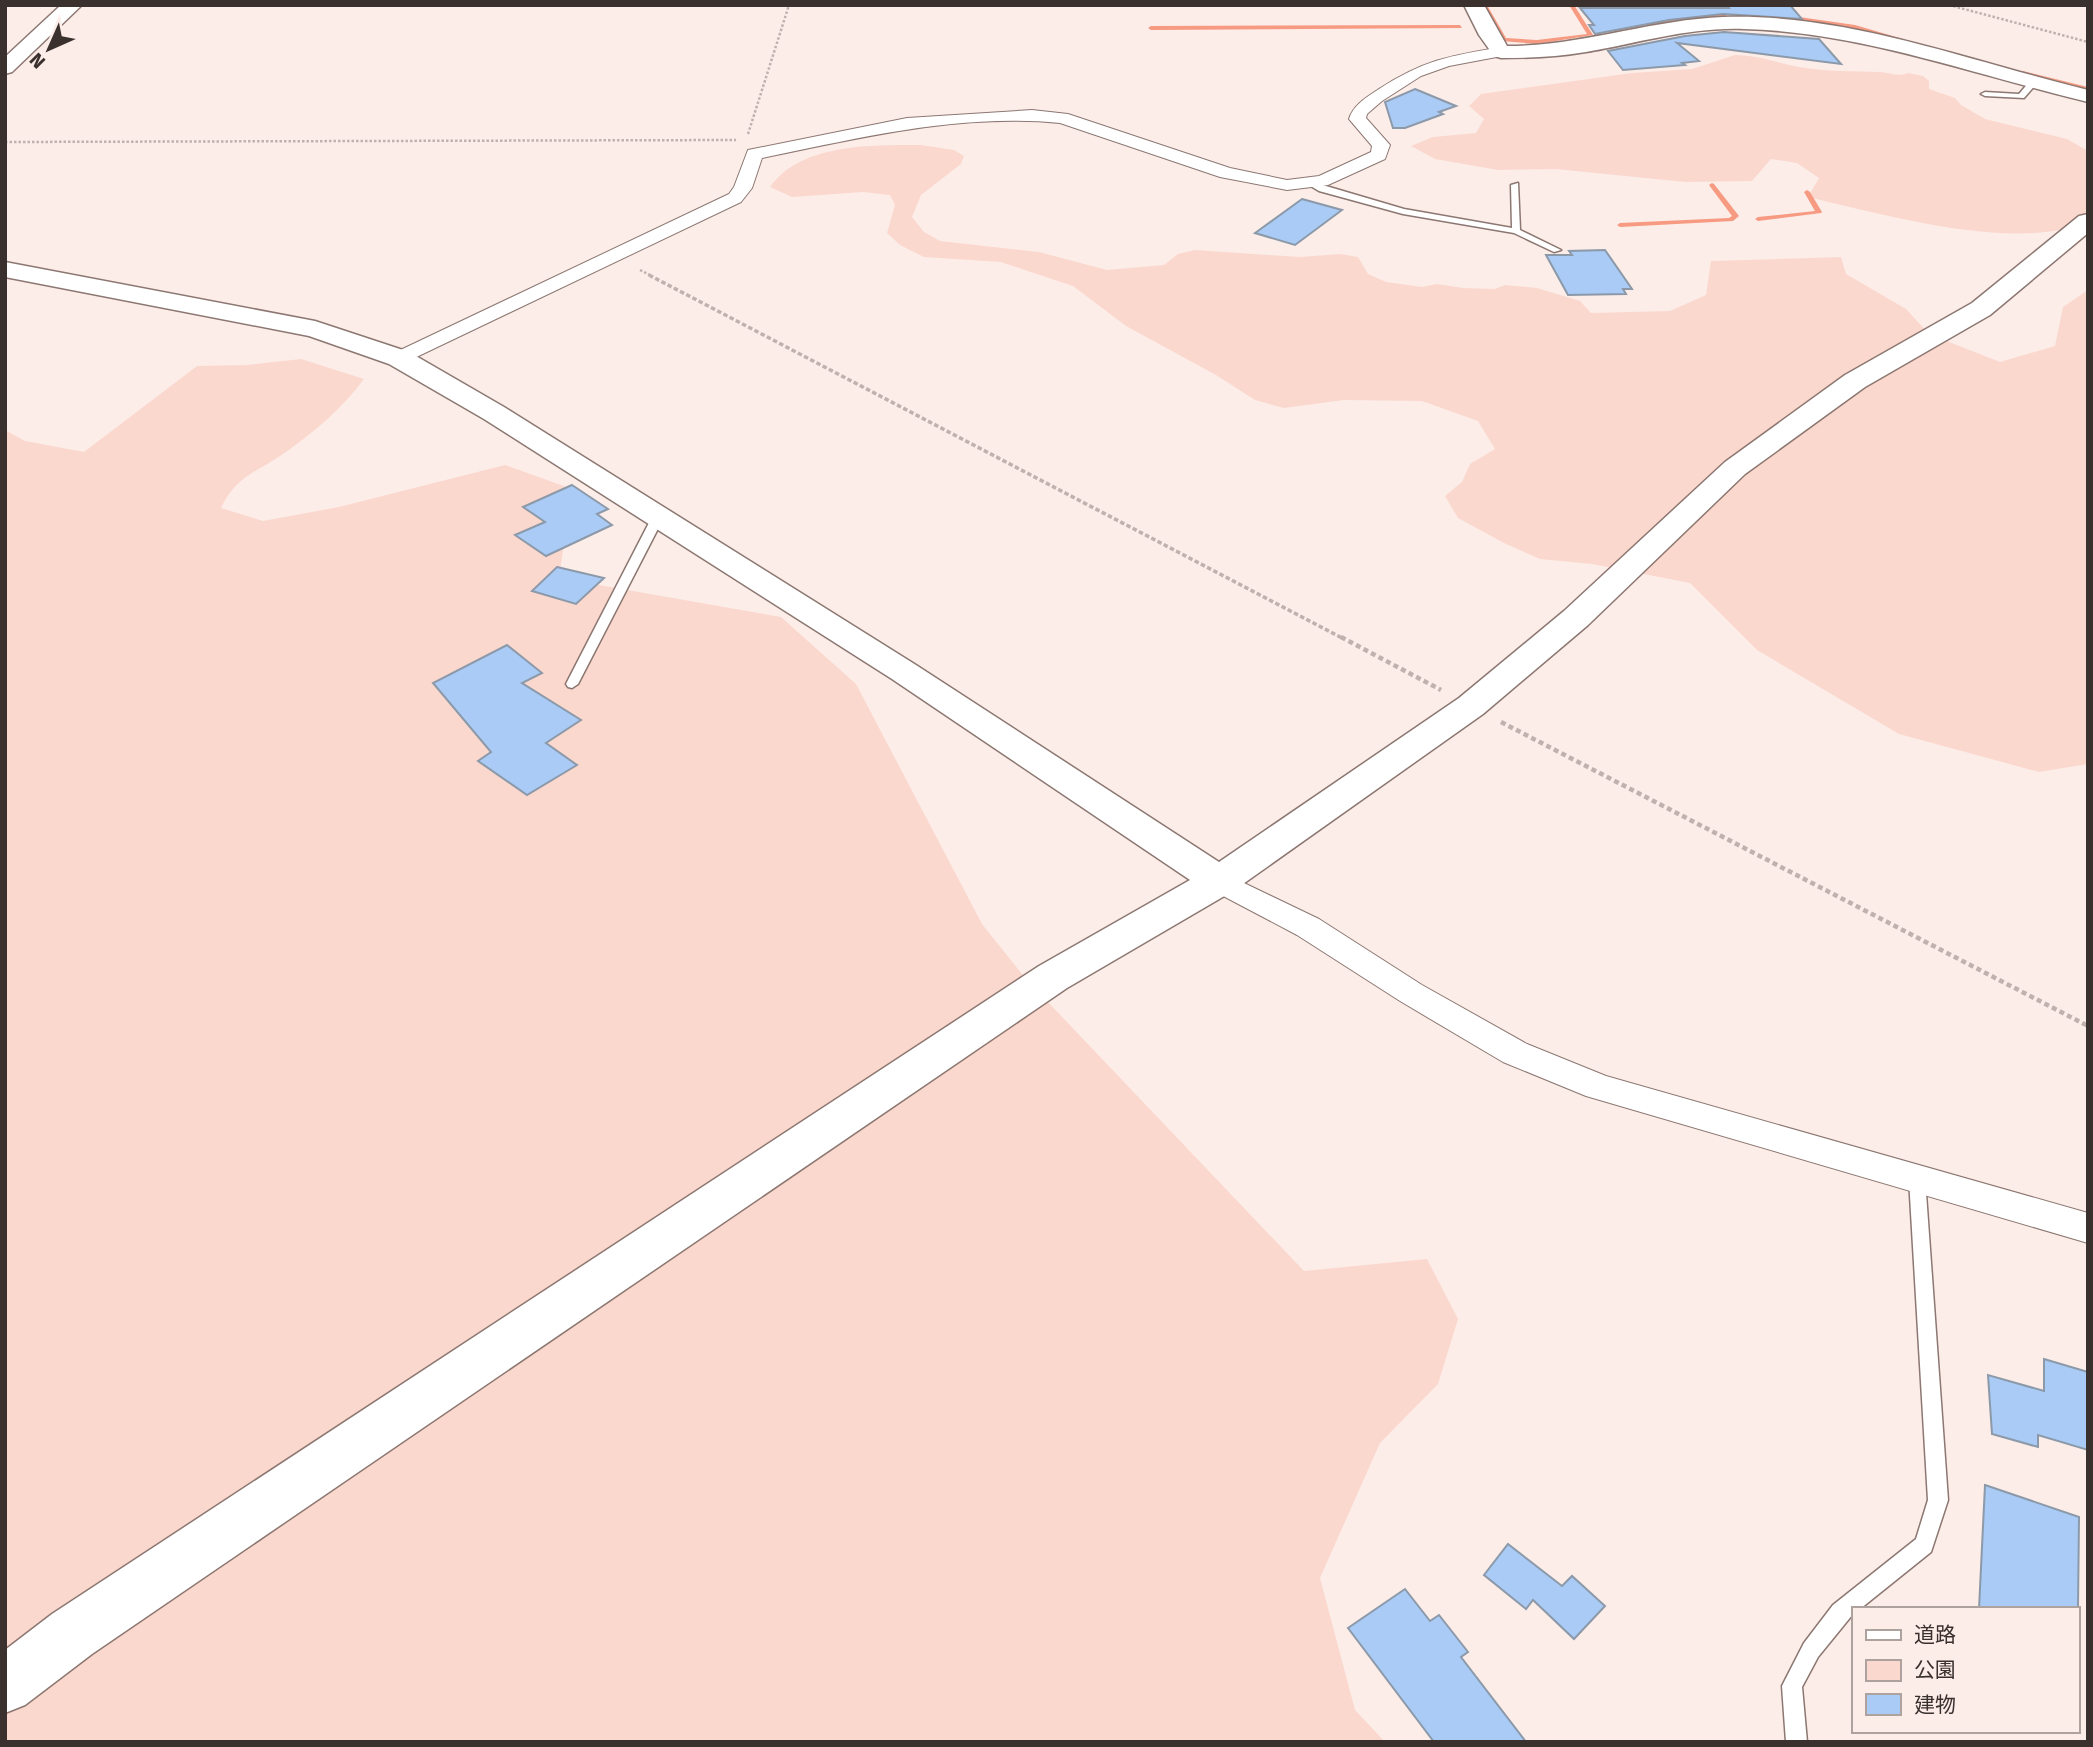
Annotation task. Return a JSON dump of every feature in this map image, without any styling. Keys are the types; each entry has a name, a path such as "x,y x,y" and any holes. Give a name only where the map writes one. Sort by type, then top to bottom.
{"street":[{"path":"5,68 73,5"},
{"path":"1474,5 1489,36 1501,52"},
{"path":"399,358 735,198 743,188 754,154 907,123 1032,115 1062,118 1226,173 1287,185 1312,183 1352,169 1379,155 1381,145 1357,119 1359,112 1407,77 1434,65 1501,52 1563,49 1683,27 1764,24 1840,32 2088,96"},
{"path":"5,1685 72,1634 1054,977 1219,881 1471,705 1576,618 1735,468 1854,380 1980,309 2088,221"},
{"path":"5,269 315,329 399,358 494,413 915,679 1219,881 1308,927 1412,993 1515,1053 1598,1087 2088,1228"}],"lane":[{"path":"1985,94 2021,96 2033,83"},
{"path":"1312,183 1322,189 1403,211 1516,230 1557,250"},
{"path":"1515,185 1516,230"},
{"path":"572,684 658,517"},
{"path":"1797,1742 1792,1686 1811,1650 1840,1612 1924,1545 1938,1500 1917,1179"}],"path":[{"path":"5,142 746,140 789,5"},
{"path":"1949,5 2088,42"},
{"path":"614,256 2088,1026"}],"green space":[{"path":"1735,55 1809,69 1923,76 1929,81 1929,89 1955,98 1961,105 1985,119 2067,139 2088,151 2088,214 2067,227 2054,231 1995,233 1963,230 1808,197 1819,178 1797,163 1771,159 1752,181 1685,182 1556,169 1498,170 1435,159 1411,146 1433,137 1476,133 1484,119 1469,106 1481,94 1632,73 1692,69"},
{"path":"882,145 921,145 954,150 964,156 961,164 921,195 912,217 924,232 940,241 1039,252 1107,270 1164,265 1178,254 1195,250 1300,257 1340,254 1358,257 1368,274 1386,282 1422,287 1437,284 1463,288 1495,289 1505,285 1537,288 1580,301 1591,313 1670,311 1706,295 1711,261 1841,257 1846,274 1906,309 1929,334 2000,362 2055,346 2063,307 2088,290 2088,764 2039,772 1899,734 1757,650 1690,583 1592,564 1540,559 1458,518 1445,496 1462,482 1470,464 1495,449 1478,421 1422,401 1344,400 1284,408 1255,400 1216,375 1126,326 1073,286 1001,262 924,257 900,245 887,233 895,205 890,195 863,192 792,197 770,187 783,173 819,154"},
{"path":"301,359 364,379 346,401 314,430 240,482 221,508 263,521 339,507 505,465 572,489 559,578 781,617 856,684 982,924 1026,979 1304,1271 1427,1259 1458,1319 1438,1384 1380,1443 1320,1578 1355,1710 1385,1742 5,1742 5,430 25,441 84,452 197,366 248,365"}],"building":[{"path":"1727,5 1790,5 1802,19 1723,14 1669,20 1595,34 1589,25 1594,25 1580,8 1729,8"},
{"path":"1724,32 1819,39 1841,64 1677,43 1699,61 1682,63 1685,65 1623,70 1608,51 1685,36"},
{"path":"1415,89 1456,106 1439,112 1443,114 1405,128 1393,128 1385,102"},
{"path":"1302,199 1342,210 1295,245 1255,233"},
{"path":"1605,250 1632,289 1623,289 1626,294 1568,295 1546,255 1572,255 1569,251"},
{"path":"572,485 608,509 597,514 612,525 546,556 515,535 545,522 523,507"},
{"path":"557,567 604,578 576,604 532,591"},
{"path":"507,645 542,673 522,683 581,720 546,743 577,765 527,795 478,761 491,752 433,683"},
{"path":"2044,1359 2088,1372 2088,1450 2038,1435 2038,1447 1992,1434 1988,1375 2044,1391"},
{"path":"1985,1485 2079,1517 2078,1607 1979,1607"},
{"path":"1508,1544 1562,1586 1572,1576 1605,1606 1574,1639 1533,1600 1526,1609 1484,1575"},
{"path":"1405,1589 1430,1621 1439,1615 1468,1652 1461,1657 1526,1742 1434,1742 1348,1628"}],"waterway":[{"path":"1484,5 1504,40 1537,42 1590,35 1571,5"},
{"path":"1647,24 1724,15"},
{"path":"1741,15 1762,16"},
{"path":"1785,17 1855,27 1917,44"},
{"path":"1151,28 1460,27"},
{"path":"2023,73 2088,89"},
{"path":"1620,225 1731,220 1736,216 1712,185"},
{"path":"1758,219 1819,212 1807,192"}]}
